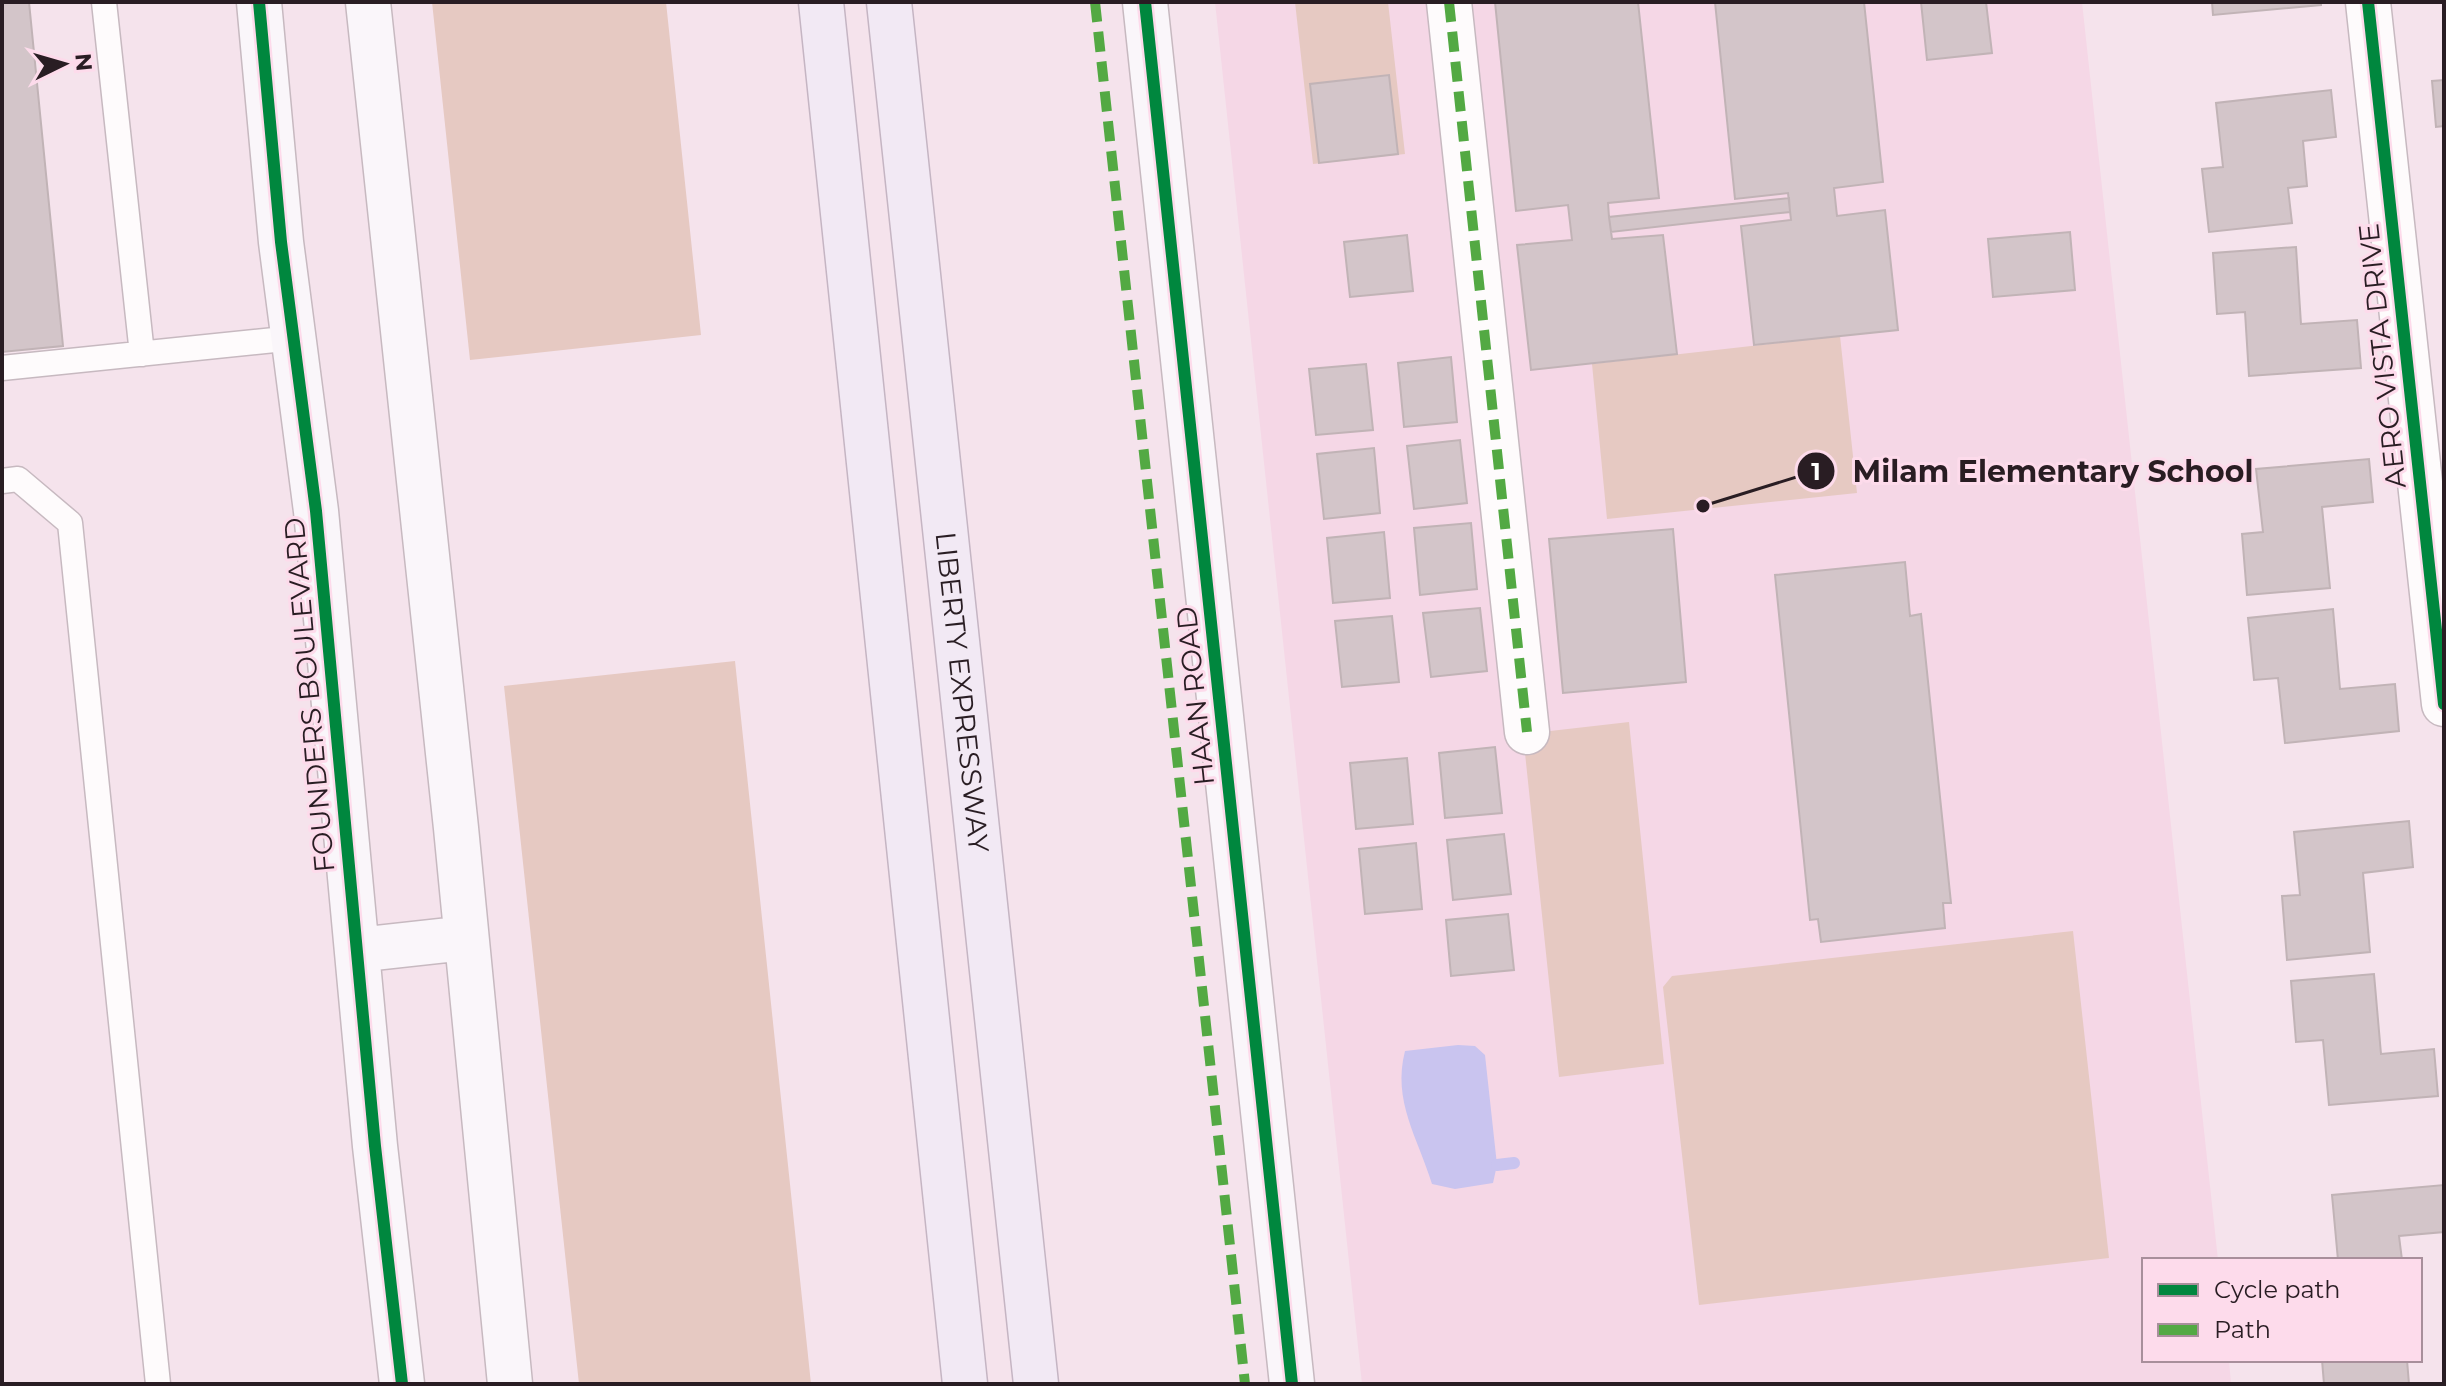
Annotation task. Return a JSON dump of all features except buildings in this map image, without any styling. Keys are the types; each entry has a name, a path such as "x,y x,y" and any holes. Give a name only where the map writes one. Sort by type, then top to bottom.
{"highway":[{"path":"821,2 965,1384"},
{"name":"LIBERTY EXPRESSWAY","path":"889,2 1036,1384"}],"street":[{"name":"FOUNDERS BOULEVARD","path":"259,2 294,338 316,511 402,1384"},
{"path":"368,2 510,1384"},
{"name":"HAAN ROAD","path":"1145,2 1292,1384"},
{"path":"1449,2 1527,732"},
{"name":"AERO VISTA DRIVE","path":"2368,2 2444,704"},
{"path":"357,950 466,938"}],"lane":[{"path":"104,2 142,354"},
{"path":"2,368 294,338"},
{"path":"2,481 18,479 70,523 158,1384"}],"shaded area":[{"path":"432,2 666,2 701,335 470,360"},
{"path":"1215,2 2082,2 2218,1258 2142,1258 2142,1362 2229,1362 2231,1384 1362,1384"},
{"path":"1295,2 1388,2 1405,154 1313,164"},
{"path":"1840,336 1857,493 1607,519 1592,364"},
{"path":"735,661 811,1384 579,1384 504,686"},
{"path":"1629,722 1664,1064 1559,1077 1523,734"},
{"path":"2073,931 2109,1258 1699,1305 1663,987 1672,976"},
{"path":"1475,1046 1485,1055 1497,1165 1493,1183 1455,1189 1432,1184 1408,1119 1402,1069 1405,1051"}],"waterway":[{"path":"1497,1165 1514,1163"}],"marked path":[{"path":"1095,2 1245,1384"},
{"path":"1449,2 1527,732"}],"cycle path":[{"path":"259,2 281,242 316,511 375,1146 402,1384"},
{"path":"1145,2 1292,1384"},
{"path":"2368,2 2444,704"}],"place":[{"name":"Milam Elementary School","path":"1703,506"}]}
